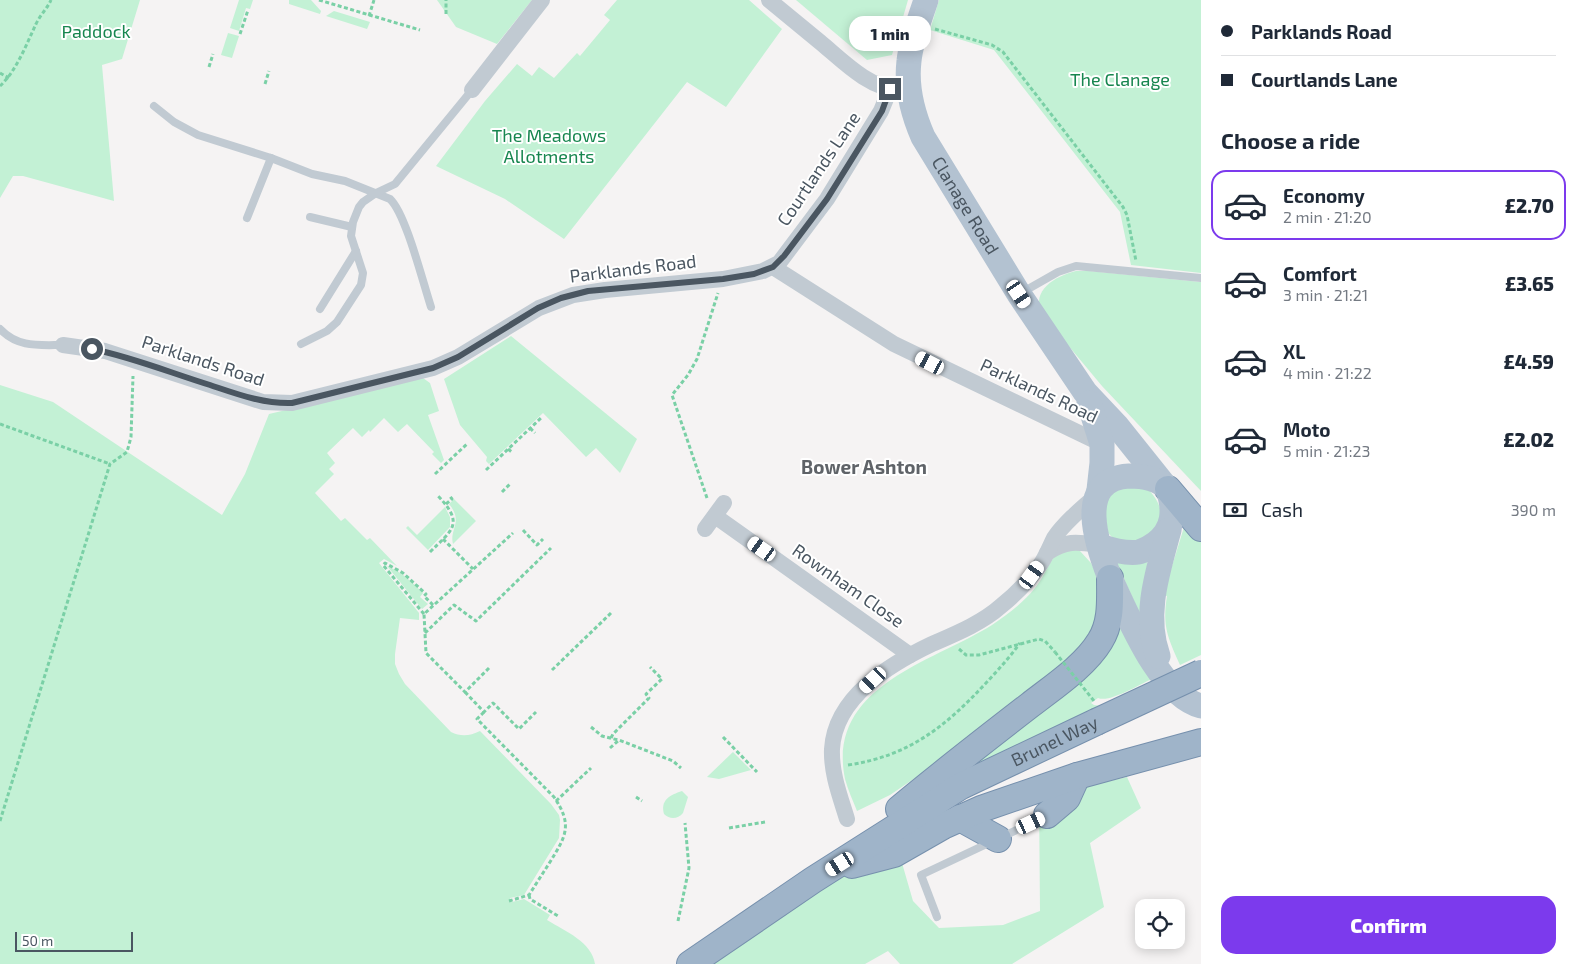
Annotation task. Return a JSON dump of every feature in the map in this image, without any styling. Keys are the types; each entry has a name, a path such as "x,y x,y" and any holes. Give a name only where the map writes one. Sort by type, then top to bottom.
{"highway":[{"path":"1167,488 1201,528"},
{"path":"819,876 917,794 1060,681 1093,652 1100,642 1108,623 1110,578"},
{"name":"Brunel Way","path":"690,964 819,876 961,786 1201,673"},
{"name":"Brunel Way","path":"1099,721 1201,688"},
{"path":"819,876 894,854 943,826 981,809 1077,776 1201,742"},
{"path":"1047,816 1067,798 1077,776"},
{"path":"960,818 998,839"}],"main road":[{"name":"Clanage Road","path":"926,0 900,89 923,137 1019,294 1085,392 1167,488"},
{"name":"Clanage Road","path":"1085,392 1102,444 1102,463 1098,493"},
{"path":"1167,679 1152,639 1151,619 1155,585 1173,515 1167,488 1144,477 1125,476 1107,484 1098,493 1094,520 1099,546 1110,578 1150,660 1177,692 1193,704 1201,706"},
{"path":"1099,546 1117,551 1140,552 1152,546 1169,530"}],"street":[{"path":"472,90 542,0"},
{"path":"769,0 856,72 900,89"},
{"name":"Courtlands Lane","path":"773,267 784,256 835,187 882,111 900,89"},
{"name":"Parklands Road","path":"63,345 92,349 135,361 254,400 276,404 292,403 433,368 458,357 538,308 588,291 723,279 754,274 773,267 894,344 1102,444"},
{"path":"847,819 832,767 832,750 837,728 847,708 862,690 884,671 910,655 1000,608 1022,587 1047,553 1054,538 1098,493"},
{"name":"Rownham Close","path":"705,529 720,509 910,655"},
{"path":"1047,553 1066,543 1099,546"}],"lane":[{"path":"301,344 328,330 337,322 361,285 363,273 351,236 359,207 376,193 395,184 472,90"},
{"path":"154,106 174,122 198,135 271,158 312,174 345,181 390,198 399,212 430,306"},
{"path":"247,218 271,158"},
{"path":"310,217 352,227"},
{"path":"320,309 356,251"},
{"path":"1019,294 1058,272 1076,266 1201,278"},
{"path":"0,330 11,338 27,345 63,345"},
{"path":"937,917 921,875 1047,816"}],"path":[{"path":"0,86 9,78 36,23 48,8 51,0"},
{"path":"320,0 420,30"},
{"path":"369,16 374,0"},
{"path":"446,0 446,14"},
{"path":"240,34 248,10"},
{"path":"927,27 992,44 1003,52 1123,207 1127,215 1137,271"},
{"path":"209,67 213,54"},
{"path":"265,84 269,71"},
{"path":"0,74 9,78"},
{"path":"707,498 672,395 688,375 696,359 723,279"},
{"path":"0,821 110,464 126,452 131,437 135,361"},
{"path":"486,470 542,417"},
{"path":"0,424 110,464"},
{"path":"530,428 535,433"},
{"path":"435,474 468,442"},
{"path":"508,449 513,454"},
{"path":"502,492 510,484"},
{"path":"430,552 452,530 453,524 452,514 438,496"},
{"path":"446,504 452,499 449,496"},
{"path":"523,530 537,544 543,539"},
{"path":"424,614 513,532"},
{"path":"443,539 473,569"},
{"path":"425,634 454,605 476,621 551,548"},
{"path":"434,605 424,596 427,593 403,573 385,563 383,565 424,614 426,653 484,712"},
{"path":"552,670 611,613"},
{"path":"951,635 961,652 970,656 979,656 1039,638 1045,641 1095,702 1099,721"},
{"path":"832,767 868,761 893,754 938,729 962,708 1020,643"},
{"path":"611,738 649,698 646,694 662,679 650,667"},
{"path":"465,692 489,668"},
{"path":"509,901 529,895 565,838 565,819 556,801 477,719 493,703 519,729 536,712"},
{"path":"591,727 602,736 619,740 673,761 681,768"},
{"path":"723,737 757,772"},
{"path":"610,748 619,740"},
{"path":"556,801 590,768"},
{"path":"636,797 642,801"},
{"path":"729,828 764,822"},
{"path":"678,921 688,868 685,823"},
{"path":"529,895 530,899 558,916"}],"green space":[{"name":"Paddock","path":"0,0 140,0 122,59 102,65 114,201 23,176 13,176 0,198"},
{"path":"239,0 253,0 250,9 246,8 239,31 230,28"},
{"path":"289,0 311,0 321,11 320,14 289,4"},
{"path":"437,0 532,0 497,44 456,27"},
{"name":"The Meadows Allotments","path":"617,0 749,0 782,29 726,107 687,82 564,239 505,199 436,166 485,101 517,64 532,76 539,67 554,78 577,53 580,56 610,20 604,15"},
{"path":"796,0 908,0 892,55 867,60"},
{"name":"The Clanage","path":"939,0 1201,0 1201,273 1131,265 1120,212 994,50 930,30"},
{"path":"334,11 370,22 367,29 326,16"},
{"path":"228,33 239,36 232,58 221,55"},
{"path":"1076,271 1201,282 1201,491 1102,386 1042,314 1039,298 1042,291 1053,280"},
{"path":"511,336 637,439 620,473 596,448 586,457 543,413 489,464 486,461 487,457 460,425 444,379"},
{"path":"423,378 430,383 439,411 428,415 444,460 441,463 432,454 434,452 407,424 398,432 384,418 362,437 353,428 327,453 335,463 329,469 334,474 315,493 341,521 345,518 367,540 370,538 397,566 384,559 379,563 419,613 419,620 400,618 395,664 405,684 451,732 458,735 466,735 480,731 551,804 559,815 559,838 524,895 510,898 512,902 524,899 550,915 547,920 577,938 589,949 595,964 0,964 0,385 53,402 222,515 245,474 269,414"},
{"path":"1114,488 1147,488 1159,505 1161,515 1158,525 1139,542 1114,539 1108,533 1103,501"},
{"path":"454,499 476,521 453,544 452,539 456,521 449,504"},
{"path":"445,507 450,517 450,527 428,550 406,528 408,526 417,535"},
{"path":"1185,524 1201,538 1201,655 1180,665 1167,632 1165,616 1167,596 1163,595"},
{"path":"1076,549 1091,563 1096,573 1100,593 1100,604 1088,642 977,736 890,795 857,811 845,779 843,747 852,721 868,699 889,681 915,665 1004,617 1031,593 1057,553"},
{"path":"1148,558 1141,617 1117,563"},
{"path":"387,566 402,574 415,585 423,593 420,597 428,604 422,609"},
{"path":"1119,614 1152,679 1117,696 1103,699 1098,698 1091,703 1102,706 948,782"},
{"path":"733,752 751,770 719,779 707,777"},
{"path":"1127,777 1141,808 1090,843 1104,907 1012,964 900,964 888,951 865,964 700,964 840,873 902,863 913,901 939,928 1003,925 1040,911 1039,797"},
{"path":"682,791 688,797 683,813 679,817 674,818 666,816 663,805 670,796"}],"district":[{"name":"Bower Ashton","path":"864,467"}],"route":[{"path":"92,349 105,351 262,402 276,404 292,403 433,368 458,357 538,308 573,295 588,291 723,279 754,274 779,263 827,199 882,111 890,89"}]}
